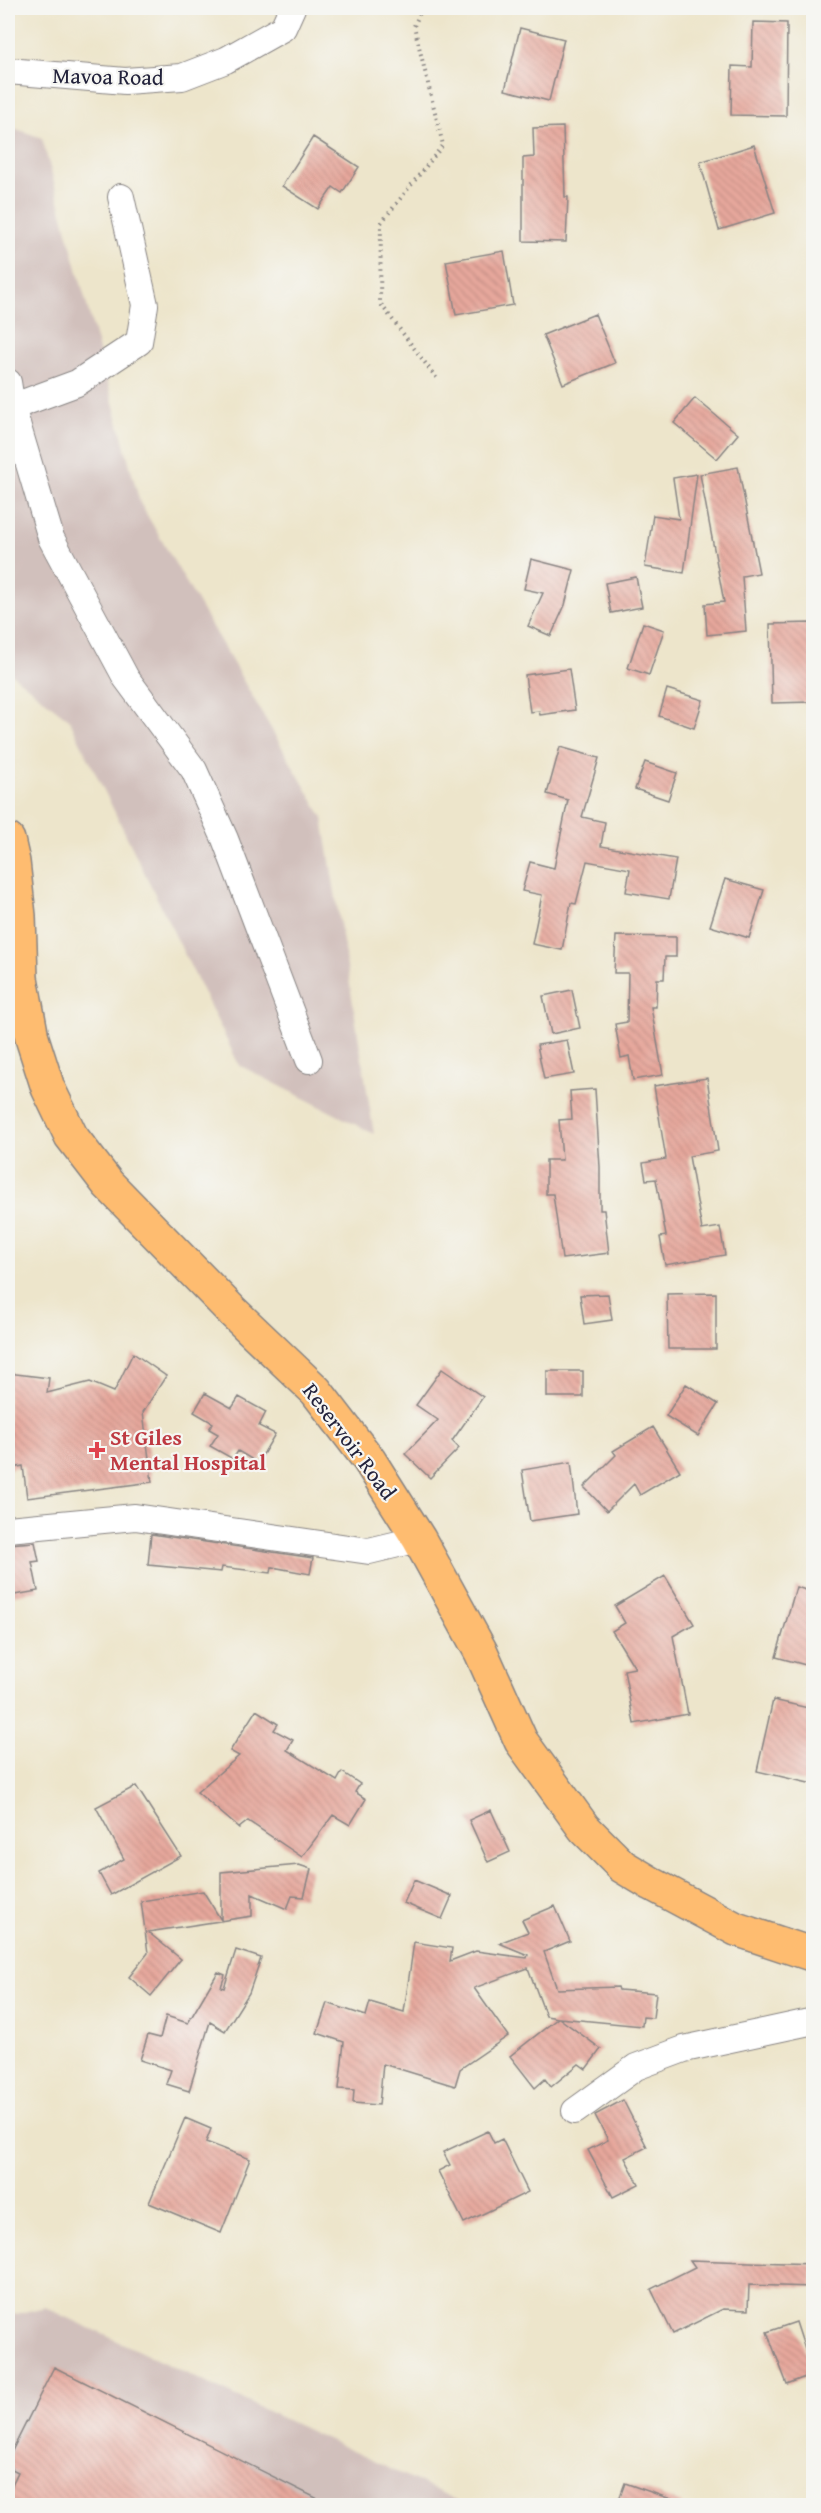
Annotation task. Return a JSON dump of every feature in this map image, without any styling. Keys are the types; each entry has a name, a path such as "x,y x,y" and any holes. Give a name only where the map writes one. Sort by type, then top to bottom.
{"highway":[{"name":"Reservoir Road","path":"8,840 13,861 19,916 21,978 32,1038 48,1088 71,1136 108,1184 233,1312 316,1391 369,1460 419,1539 480,1652 521,1741 584,1828 622,1866 652,1884 736,1929 813,1954"}],"street":[{"name":"Mavoa Road","path":"8,71 125,81 182,77 226,60 283,28 292,8"},
{"path":"12,407 77,383 139,342 145,305 121,197"},
{"path":"8,382 12,407 51,538 126,678 194,770 225,839 309,1060"},
{"path":"8,1529 135,1517 369,1551 419,1539"},
{"path":"575,2111 636,2067 674,2052 813,2020"}],"path":[{"path":"422,8 414,26 443,145 381,223 380,303 438,380"}],"shaded area":[{"path":"8,126 42,138 140,503 323,818 374,1134 239,1065 69,719 8,671"},
{"path":"45,2307 467,2505 8,2505 8,2316"}],"building":[{"path":"753,22 787,23 786,116 731,115 732,66 752,67"},
{"path":"520,28 564,39 549,101 505,90"},
{"path":"563,127 565,197 568,197 566,242 523,241 523,158 534,157 533,128"},
{"path":"313,137 359,167 342,193 333,187 318,209 282,186"},
{"path":"754,145 775,213 719,230 700,162"},
{"path":"504,251 513,305 456,315 446,261"},
{"path":"595,314 615,363 563,384 543,335"},
{"path":"695,398 738,434 717,459 674,423"},
{"path":"738,467 759,573 742,576 746,631 707,635 705,604 724,602 700,474"},
{"path":"697,474 684,573 645,567 653,515 679,519 673,478"},
{"path":"531,559 574,570 565,605 551,636 528,626 543,593 524,589"},
{"path":"636,577 642,607 611,613 605,583"},
{"path":"643,623 664,630 649,675 628,668"},
{"path":"813,623 813,702 772,703 770,624"},
{"path":"569,669 575,710 540,715 539,711 530,712 525,675"},
{"path":"667,689 703,700 694,728 659,716"},
{"path":"560,747 599,758 582,817 605,822 601,846 676,859 669,899 626,892 630,869 587,861 576,904 571,903 562,950 532,944 542,895 522,891 530,862 554,868 568,800 547,794"},
{"path":"645,762 677,773 668,800 635,789"},
{"path":"725,879 764,890 749,938 710,926"},
{"path":"616,936 676,937 676,957 665,957 664,979 657,979 656,1007 651,1007 663,1075 633,1080 629,1056 621,1058 615,1024 627,1022 628,973 614,973"},
{"path":"572,990 580,1028 551,1034 543,996"},
{"path":"567,1040 574,1074 544,1079 537,1045"},
{"path":"707,1078 718,1151 689,1156 702,1230 720,1227 725,1255 665,1265 660,1237 666,1236 656,1179 646,1180 643,1163 666,1159 654,1086"},
{"path":"595,1089 600,1210 604,1210 609,1253 562,1259 553,1194 546,1194 546,1160 562,1160 559,1120 572,1119 570,1091"},
{"path":"716,1293 716,1349 668,1349 667,1294"},
{"path":"608,1294 612,1320 584,1324 580,1295"},
{"path":"133,1353 166,1376 143,1412 152,1482 27,1498 23,1466 8,1469 8,1373 49,1378 47,1393 90,1382 114,1392"},
{"path":"442,1369 483,1397 452,1441 459,1448 430,1478 405,1454 438,1420 416,1405"},
{"path":"547,1371 583,1371 583,1397 547,1397"},
{"path":"686,1384 718,1404 698,1436 666,1416"},
{"path":"205,1393 232,1408 239,1397 266,1412 259,1426 275,1434 258,1463 238,1451 233,1459 210,1446 218,1434 209,1429 213,1423 194,1412"},
{"path":"653,1427 680,1471 640,1495 634,1484 607,1511 584,1487 616,1455 613,1451"},
{"path":"571,1462 577,1514 530,1521 522,1470"},
{"path":"151,1534 313,1558 310,1574 272,1567 271,1573 222,1567 221,1572 148,1565"},
{"path":"35,1542 39,1561 32,1562 38,1591 8,1596 8,1577 13,1576 8,1544"},
{"path":"665,1576 694,1624 673,1636 688,1714 634,1724 624,1670 635,1668 612,1631 625,1623 615,1606"},
{"path":"796,1587 813,1592 813,1667 776,1657"},
{"path":"773,1700 813,1709 813,1784 757,1771"},
{"path":"256,1710 278,1724 274,1730 293,1740 287,1750 337,1781 342,1772 360,1784 355,1792 366,1799 350,1825 333,1815 302,1857 248,1821 239,1828 197,1792 239,1756 230,1751"},
{"path":"136,1786 181,1856 111,1895 99,1873 124,1859 96,1807"},
{"path":"491,1810 510,1852 488,1862 469,1820"},
{"path":"299,1865 311,1869 304,1897 292,1896 287,1909 252,1894 252,1916 148,1932 181,1959 151,1996 129,1977 148,1953 141,1901 203,1891 221,1920 221,1872"},
{"path":"414,1880 452,1896 442,1919 404,1903"},
{"path":"555,1906 570,1941 544,1952 557,1989 618,1987 619,1990 656,1993 653,2018 643,2017 642,2026 559,2018 601,2049 586,2069 579,2064 551,2087 545,2079 535,2088 510,2056 558,2018 546,2016 528,1968 474,1988 508,2036 460,2069 455,2086 383,2064 379,2105 353,2103 354,2090 339,2089 344,2042 317,2033 327,2003 366,2016 370,2002 404,2012 414,1942 452,1948 450,1961 476,1951 527,1958 528,1955 499,1943 528,1932 522,1920"},
{"path":"236,1950 261,1958 249,1993 225,2031 210,2022 189,2091 166,2084 171,2070 140,2060 148,2035 160,2038 166,2016 188,2023 218,1972 225,1975 221,1987 224,1988"},
{"path":"623,2100 647,2147 625,2158 639,2184 613,2197 588,2150 608,2140 595,2115"},
{"path":"185,2118 211,2129 206,2142 250,2159 221,2233 149,2203"},
{"path":"488,2131 494,2143 502,2139 528,2192 464,2223 438,2171 450,2165 443,2152"},
{"path":"690,2260 813,2264 813,2287 749,2285 748,2310 723,2309 673,2334 651,2289 695,2267"},
{"path":"796,2322 813,2374 787,2384 767,2332"},
{"path":"54,2367 330,2505 8,2505 8,2493 18,2472 8,2467 8,2459"},
{"path":"625,2483 682,2503 681,2505 617,2505"}],"place":[{"name":"St Giles Mental Hospital","path":"97,1450"}]}
